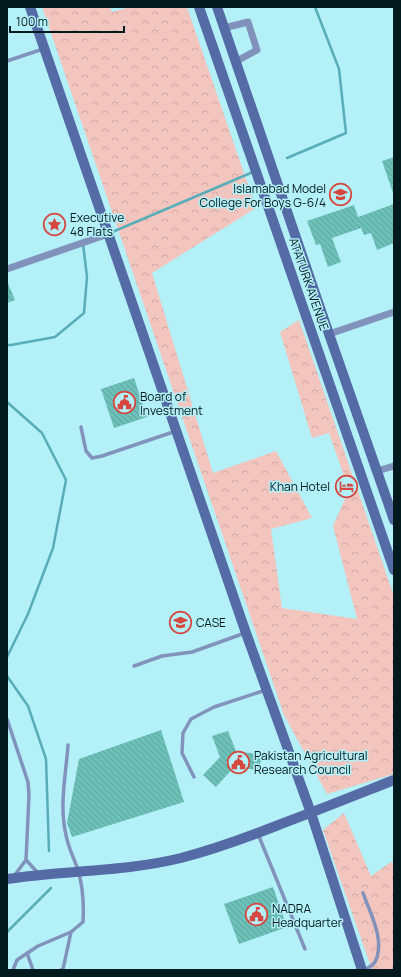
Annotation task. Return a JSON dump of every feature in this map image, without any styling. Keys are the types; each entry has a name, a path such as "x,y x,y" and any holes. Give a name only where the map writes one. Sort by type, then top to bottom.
{"street":[{"path":"30,7 246,633 311,813 364,970"},
{"name":"ATATURK AVENUE","path":"199,7 394,570"},
{"name":"ATATURK AVENUE","path":"217,7 317,302 394,520"},
{"path":"224,28 248,22 257,50 235,62"},
{"path":"7,269 108,234"},
{"path":"303,308 317,302"},
{"path":"329,334 394,312"},
{"path":"377,471 394,466"},
{"path":"10,879 143,865 180,858 222,846 258,833 394,780"}],"lane":[{"path":"7,61 44,49"},
{"path":"81,428 86,451 92,458 102,456 177,430"},
{"path":"134,666 162,656 192,652 246,633"},
{"path":"194,777 182,753 183,733 191,719 214,707 267,690"},
{"path":"7,719 28,782 29,795 26,860 10,879"},
{"path":"13,970 17,960 27,953 38,946 71,932 83,922 84,906 78,872 66,836 64,823 63,808 68,745"},
{"path":"258,833 305,949"},
{"path":"26,860 41,875"},
{"path":"363,893 379,937 378,951 374,963 364,970"},
{"path":"61,970 63,969 71,932"},
{"path":"27,953 33,970"}],"green space":[{"path":"42,7 110,7 112,12 130,7 187,7 256,208 152,273 213,473 276,451 312,518 271,529 282,608 357,619 333,526 349,490 329,433 312,438 280,332 299,320 394,596 394,774 327,794 284,715"},
{"path":"344,813 371,876 391,862 394,864 394,970 372,970 323,830"}],"building":[{"path":"394,157 394,192 393,193 382,161"},
{"name":"Islamabad Model College For Boys G-6/4","path":"394,204 394,243 377,250 371,233 364,235 361,228 332,238 341,262 328,267 320,244 316,245 307,221 354,205 358,217"},
{"path":"7,281 15,300 7,303"},
{"name":"Board of Investment","path":"134,378 147,417 114,428 101,389"},
{"path":"161,730 184,802 72,837 67,823 79,759"},
{"name":"Pakistan Agricultural Research Council","path":"228,731 236,751 262,755 259,770 234,767 216,787 203,775 220,757 212,736"},
{"name":"NADRA Headquarter","path":"273,887 287,927 239,944 224,904"}],"waterway":[{"path":"287,158 346,133 339,69 315,7"},
{"path":"110,233 253,172"},
{"path":"7,345 55,337 84,313 87,277 83,244"},
{"path":"7,402 42,433 66,480 53,548 28,614 7,657"},
{"path":"7,676 28,706 46,759 49,851"},
{"path":"7,932 51,888"}],"place":[{"name":"Islamabad Model College For Boys G-6/4","path":"341,195"},
{"name":"Executive 48 Flats","path":"55,224"},
{"name":"Board of Investment","path":"124,403"},
{"name":"Khan Hotel","path":"346,486"},
{"name":"CASE","path":"180,622"},
{"name":"Pakistan Agricultural Research Council","path":"238,762"},
{"name":"NADRA Headquarter","path":"256,915"}]}
